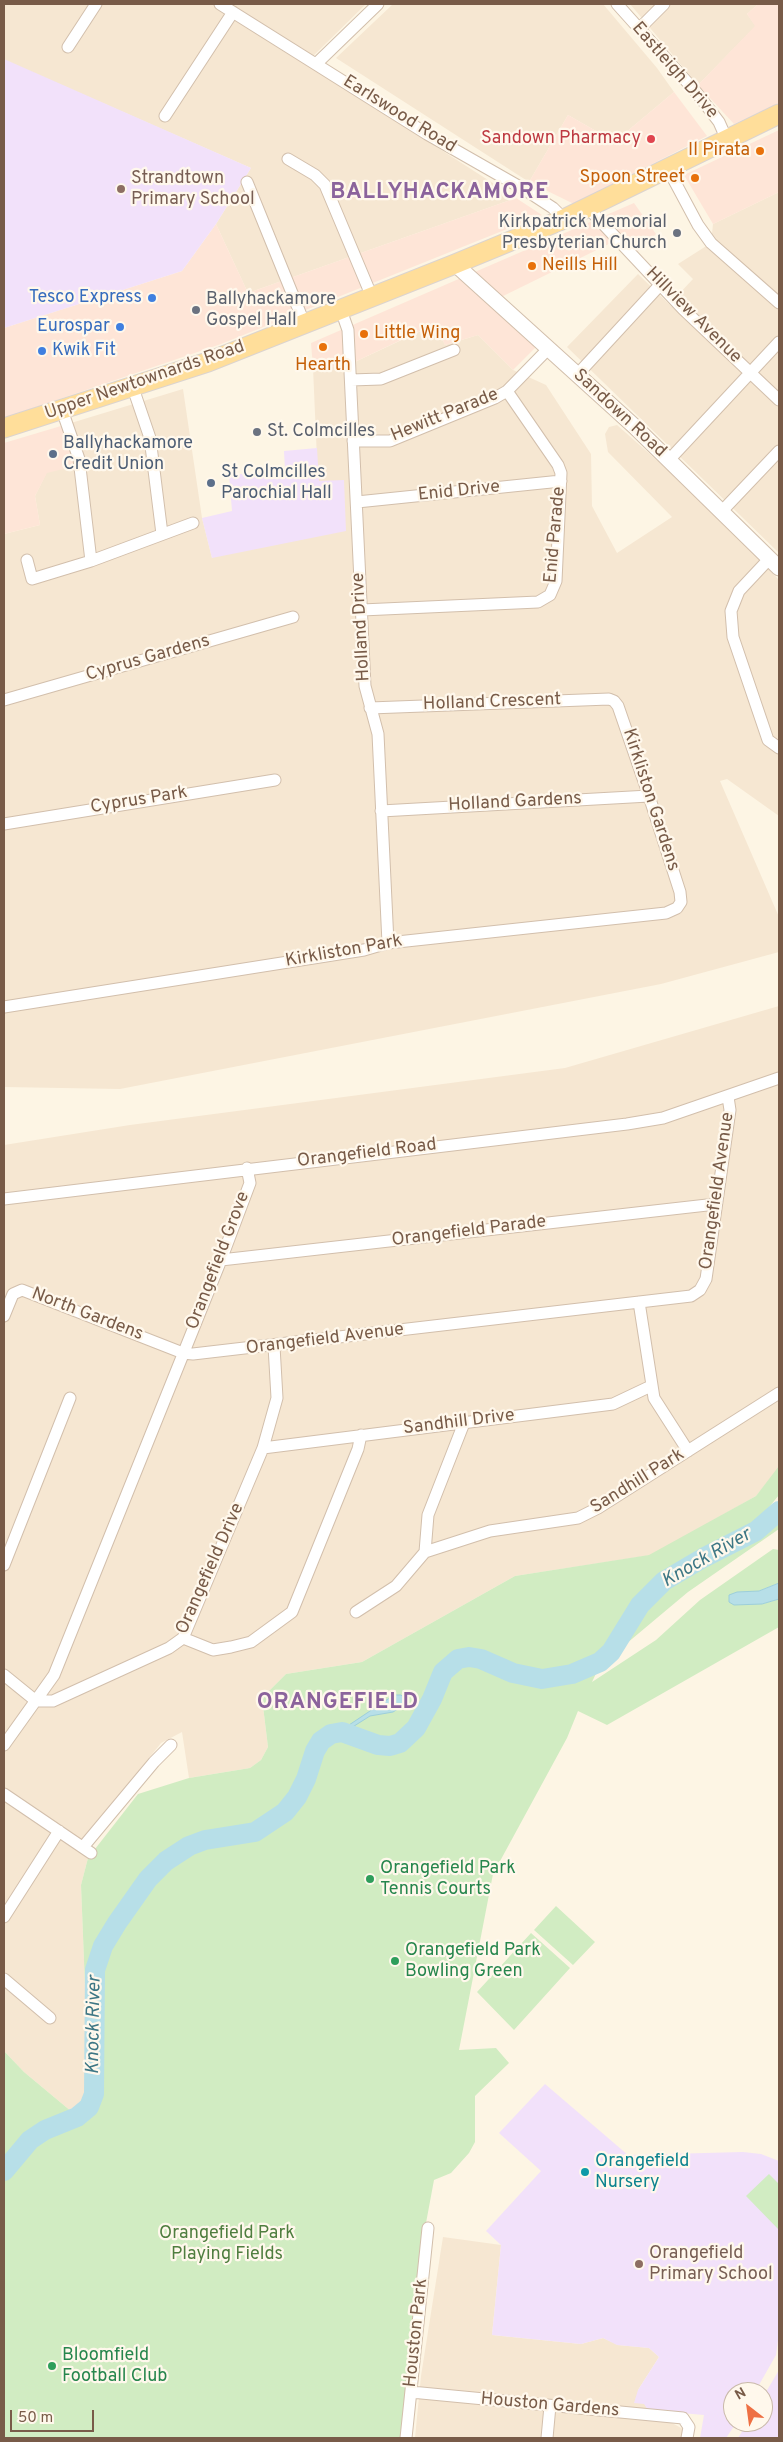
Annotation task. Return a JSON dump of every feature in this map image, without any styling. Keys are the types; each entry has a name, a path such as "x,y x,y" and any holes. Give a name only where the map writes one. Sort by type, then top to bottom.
{"main road":[{"name":"Upper Newtownards Road","path":"4,428 133,388 305,325 564,219 779,114"}],"street":[{"path":"68,46 96,4"},
{"name":"Earlswood Road","path":"220,4 427,134 527,192 552,208 564,219"},
{"path":"316,64 378,4"},
{"name":"Eastleigh Drive","path":"617,4 696,92 718,122 728,140"},
{"path":"638,29 664,4"},
{"path":"165,116 233,12"},
{"path":"288,159 315,175 327,190 372,297"},
{"path":"668,169 698,225 711,244 779,303"},
{"path":"247,182 305,325"},
{"name":"Hillview Avenue","path":"588,208 660,285 779,400"},
{"name":"Sandown Road","path":"455,264 634,426 776,561"},
{"path":"577,376 660,285"},
{"name":"Holland Drive","path":"341,310 348,330 364,686 378,734 388,943"},
{"path":"669,460 779,342"},
{"name":"Hewitt Parade","path":"353,441 390,441 507,391 549,348"},
{"path":"351,380 381,379 454,350"},
{"path":"133,388 150,438 162,534"},
{"name":"Enid Parade","path":"362,610 538,602 545,599 554,588 561,481 558,465 507,391"},
{"path":"62,410 78,459 91,561"},
{"path":"723,510 779,452"},
{"name":"Enid Drive","path":"357,502 561,481"},
{"path":"27,560 32,579 91,561 193,523"},
{"path":"776,561 739,591 731,611 733,637 768,740 779,748"},
{"name":"Cyprus Gardens","path":"4,700 293,617"},
{"name":"Holland Crescent","path":"370,708 608,698 614,701"},
{"name":"Kirkliston Gardens","path":"614,701 618,706 649,796 680,892 681,902"},
{"name":"Cyprus Park","path":"4,824 275,780"},
{"name":"Holland Gardens","path":"381,811 649,796"},
{"name":"Kirkliston Park","path":"4,1007 364,950 388,943 666,914 677,908 681,902"},
{"name":"Orangefield Road","path":"4,1199 247,1168 627,1124 663,1118 779,1078"},
{"name":"Orangefield Avenue","path":"183,1353 274,1346 691,1296 700,1290 706,1279 730,1110 728,1097"},
{"name":"Orangefield Grove","path":"183,1353 250,1183 247,1168"},
{"name":"Orangefield Parade","path":"221,1260 716,1204"},
{"name":"North Gardens","path":"4,1316 13,1294 22,1290 183,1353"},
{"path":"639,1302 654,1398 688,1451"},
{"name":"Orangefield Drive","path":"36,1700 53,1701 169,1648 183,1638 263,1448 277,1398 274,1346"},
{"path":"4,1745 54,1675 183,1353"},
{"name":"Sandhill Drive","path":"263,1448 613,1404 651,1386"},
{"name":"Sandhill Park","path":"426,1552 490,1531 578,1518 598,1508 779,1393"},
{"path":"4,1565 70,1398"},
{"path":"356,1612 396,1586 426,1552 428,1515 464,1423"},
{"path":"183,1638 213,1650 231,1647 251,1642 292,1612 358,1449 361,1435"},
{"path":"4,1675 36,1700"},
{"path":"4,1794 87,1850 154,1762 171,1745"},
{"path":"4,1917 59,1831"},
{"path":"4,1979 50,2018"},
{"name":"Houston Park","path":"406,2438 428,2228"},
{"name":"Houston Gardens","path":"411,2392 683,2418 687,2421 687,2438"},
{"path":"547,2438 550,2406"}],"shaded area":[{"path":"4,4 366,4 306,63 516,198 248,293 216,224 251,168 4,60"},
{"path":"393,4 603,4 657,68 674,92 612,144 603,135 568,115 529,182 336,58"},
{"path":"630,4 758,4 747,14 756,26 698,85"},
{"path":"758,4 779,4 779,103 734,124 698,85 755,26 747,14"},
{"name":"Strandtown Primary School","path":"4,59 251,168 216,224 182,271 4,328"},
{"path":"674,92 707,136 574,204 529,182 568,115 603,135 612,144"},
{"path":"779,130 779,192 713,224 684,175"},
{"path":"779,192 778,552 567,347 638,274 672,307 677,296 693,279 678,264 711,243 713,224"},
{"path":"516,198 542,215 221,344 4,418 4,328 182,271 216,224 248,293"},
{"path":"634,203 656,234 638,251 621,238 491,302 536,347 513,370 478,335 445,345 435,324 346,366 313,368 311,343"},
{"path":"436,324 445,345 478,335 513,370 546,385 591,454 592,506 617,553 672,517 608,452 605,434 609,427 617,425 704,502 779,580 779,816 727,779 720,781 779,917 779,952 661,984 120,1089 4,1087 4,534 40,525 35,496 71,423 183,389 202,518 212,558 318,482 313,368 346,366"},
{"path":"71,423 83,464 47,473 35,496 40,525 4,534 4,443"},
{"path":"317,448 319,481 344,480 346,531 212,558 202,518 232,511 229,475 285,470 284,451"},
{"path":"779,1006 779,1469 756,1496 652,1555 515,1576 362,1662 286,1674 262,1698 268,1747 261,1760 250,1768 189,1778 182,1732 161,1743 81,1843 4,1792 4,1145 130,1125 565,1068"},
{"path":"4,1794 80,1844 88,1858 81,1885 89,2088 84,2105 72,2112 24,2072 4,2051"},
{"name":"Orangefield Primary School","path":"545,2084 628,2155 743,2152 761,2154 779,2161 779,2333 776,2355 761,2382 723,2382 723,2432 730,2432 726,2438 700,2438 704,2415 648,2410 644,2404 634,2403 638,2390 659,2357 649,2348 617,2345 603,2338 581,2344 492,2335 501,2245 486,2231 541,2171 499,2133"},
{"path":"443,2237 501,2245 492,2335 581,2344 603,2338 618,2345 649,2348 659,2357 638,2390 648,2410 683,2429 682,2438 415,2438 421,2376"},
{"path":"779,2370 779,2438 738,2438 742,2432 773,2432 772,2382"}],"green space":[{"name":"Orangefield Park Playing Fields","path":"779,1466 779,1495 760,1518 648,1587 623,1616 592,1682 656,1640 700,1600 773,1549 779,1550 779,1583 759,1591 762,1604 779,1599 779,1627 607,1725 578,1711 567,1738 493,1874 459,2050 496,2048 509,2063 475,2096 475,2142 469,2153 451,2173 434,2180 426,2223 402,2438 4,2438 4,2051 24,2072 72,2112 84,2105 89,2088 81,1885 88,1858 138,1794 189,1778 250,1768 261,1760 268,1747 262,1698 286,1674 362,1662 515,1576 649,1555 756,1496"},
{"path":"779,1517 779,1529 688,1592 620,1649 633,1621 661,1590 697,1564 741,1543"},
{"path":"556,1906 595,1942 573,1965 534,1930"},
{"path":"531,1933 570,1968 514,2030 477,1992"},
{"path":"769,2174 779,2184 779,2230 746,2196"}],"water":[{"path":"779,1583 779,1599 762,1604 734,1605 729,1602 729,1595 737,1592 759,1591"},
{"path":"394,1695 401,1695 405,1699 401,1707 393,1712 370,1716 351,1728 346,1727"}],"waterway":[{"name":"Knock River","path":"4,2171 30,2140 45,2130 77,2117 89,2107 94,2094 95,1970 103,1946 117,1923 148,1879 166,1861 189,1846 205,1840 255,1832 285,1812 297,1797 306,1779 315,1751 321,1741 331,1734 342,1732 378,1745 390,1746 400,1743 416,1728 432,1699 443,1672 458,1659 469,1657 481,1659 513,1673 542,1679 572,1674 600,1662 611,1652 640,1605 664,1581 703,1558 756,1531 779,1511"}],"place":[{"name":"Sandown Pharmacy","path":"651,139"},
{"name":"Il Pirata","path":"760,151"},
{"name":"Spoon Street","path":"695,178"},
{"name":"Strandtown Primary School","path":"121,189"},
{"name":"Kirkpatrick Memorial Presbyterian Church","path":"677,233"},
{"name":"Neills Hill","path":"532,266"},
{"name":"Tesco Express","path":"152,298"},
{"name":"Ballyhackamore Gospel Hall","path":"196,310"},
{"name":"Eurospar","path":"120,327"},
{"name":"Little Wing","path":"364,334"},
{"name":"Hearth","path":"323,347"},
{"name":"Kwik Fit","path":"42,351"},
{"name":"St. Colmcilles","path":"257,432"},
{"name":"Ballyhackamore Credit Union","path":"53,454"},
{"name":"St Colmcilles Parochial Hall","path":"211,483"},
{"name":"Orangefield Park Tennis Courts","path":"370,1879"},
{"name":"Orangefield Park Bowling Green","path":"395,1961"},
{"name":"Orangefield Nursery","path":"585,2172"},
{"name":"Orangefield Primary School","path":"639,2264"},
{"name":"Bloomfield Football Club","path":"52,2366"}],"district":[{"name":"BALLYHACKAMORE","path":"440,194"},
{"name":"ORANGEFIELD","path":"338,1704"}]}
